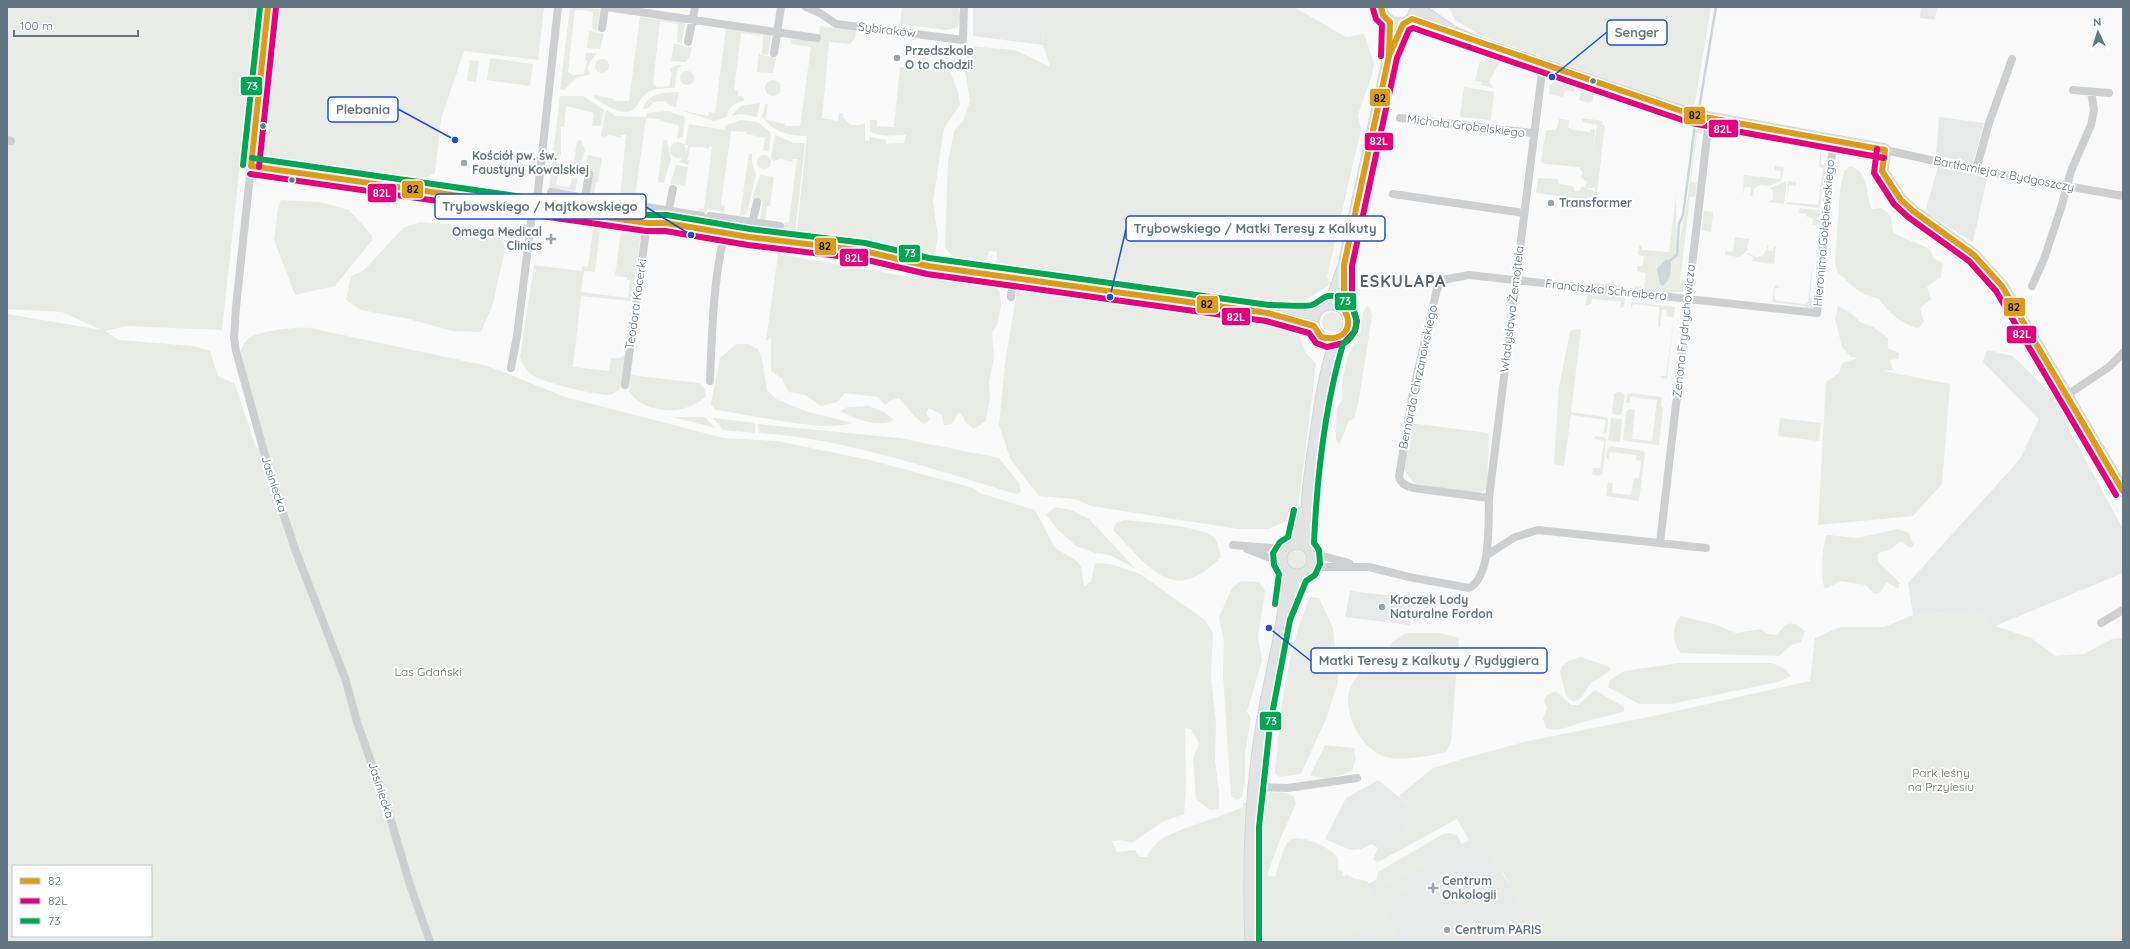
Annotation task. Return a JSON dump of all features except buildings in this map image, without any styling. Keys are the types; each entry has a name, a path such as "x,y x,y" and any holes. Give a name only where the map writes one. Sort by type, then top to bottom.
{"street":[{"name":"Jasiniecka","path":"268,7 236,307 234,338 236,351 274,484 296,552 345,678 357,722 387,807 410,885 430,942"},
{"path":"512,368 535,203 558,7"},
{"path":"602,28 606,7 817,38"},
{"path":"688,42 695,7"},
{"path":"774,53 781,7"},
{"name":"Sybiraków","path":"806,7 820,13 836,24 963,40 964,7"},
{"path":"1389,56 1407,22 1417,7 1453,32 1478,43 1709,119 1885,150 1882,170 1896,195 1913,211 1974,255 1992,274 2013,302 2123,491"},
{"path":"1330,304 1344,265 1389,56 1390,22 1378,8"},
{"path":"1390,22 1407,22 1453,32"},
{"path":"1976,170 1989,123 2012,59"},
{"name":"Władysława Żemojtela","path":"1362,566 1469,588 1474,586 1478,581 1487,555 1490,498 1515,280 1543,64"},
{"path":"2073,90 2109,93"},
{"path":"2032,286 2044,259 2071,171 2092,121 2094,105 2091,92"},
{"name":"Michała Grobelskiego","path":"1400,118 1533,134"},
{"name":"Zenona Frydrychowicza","path":"1660,543 1709,119"},
{"name":"Bartłomieja z Bydgoszczy","path":"1885,150 1976,170 2123,196"},
{"name":"Hieronima Gołębiewskiego","path":"1817,313 1832,153"},
{"path":"251,166 535,203 578,213 647,223 666,223 749,237 864,251 928,266 1268,313 1314,326"},
{"path":"578,213 580,204 585,198 588,174"},
{"path":"666,223 670,211 673,189"},
{"path":"551,192 585,198"},
{"path":"1393,194 1524,213"},
{"path":"749,237 754,222 757,202"},
{"path":"622,203 780,226"},
{"name":"Teodora Kocerki","path":"625,385 647,223"},
{"path":"710,381 714,312 721,250 725,232"},
{"path":"1344,265 1344,310"},
{"name":"Bernarda Chrzanowskiego","path":"1490,498 1405,486 1401,482 1400,470 1413,392 1437,289 1442,280 1469,275 1515,280"},
{"path":"1011,297 1013,277"},
{"name":"Franciszka Schreibera","path":"1515,280 1817,313"},
{"path":"1330,304 1336,304 1344,310 1348,315 1349,326 1343,335 1336,339 1323,338 1317,333 1314,326 1315,313 1319,308 1330,304"},
{"path":"1268,313 1315,313"},
{"path":"1323,338 1324,380"},
{"path":"1308,492 1309,550 1312,562 1311,567 1306,572 1300,575 1294,575 1284,567 1235,546 1284,549 1295,543 1308,492 1324,380 1336,339"},
{"path":"2067,395 2109,367 2123,353"},
{"path":"1487,555 1515,537 1538,530 1706,548"},
{"path":"1295,543 1309,550 1362,566"},
{"path":"1251,942 1250,855 1254,787 1262,724 1282,618 1284,549"},
{"path":"1311,567 1362,566"},
{"path":"1282,618 1300,575"},
{"path":"2101,623 2123,610"},
{"path":"1254,787 1288,788 1357,778"}],"shaded area":[{"path":"973,7 1041,7 1043,45 973,36"},
{"path":"1921,7 1937,7 1935,20 1920,18"},
{"path":"1939,117 1984,123 1973,163 1936,155"},
{"path":"1938,167 1987,178 1973,242 1925,212"},
{"path":"1666,259 1671,263 1671,270 1669,278 1663,286 1660,284 1657,269"},
{"path":"1987,350 2013,356 2067,410 2069,429 2123,529 2123,573 1995,626 1978,611 1913,615 1908,583 2020,459 2039,419 1983,362"},
{"path":"1350,591 1413,598 1410,625 1345,617"},
{"path":"1378,780 1418,812 1383,852 1372,844 1361,849 1350,850 1325,839 1346,798"},
{"name":"Centrum Onkologii","path":"1455,835 1462,844 1479,835 1544,942 1331,942 1363,887"}],"green space":[{"name":"Las Gdański","path":"7,7 257,7 222,330 126,326 105,331 119,340 193,346 210,351 218,376 235,384 256,448 266,446 240,353 242,347 248,339 260,333 296,328 310,328 488,366 565,397 724,438 777,441 870,460 973,488 980,493 1035,510 1055,548 1077,561 1081,567 1084,587 1091,581 1095,563 1111,564 1140,574 1205,620 1213,633 1211,676 1216,724 1215,760 1219,792 1219,809 1210,810 1196,799 1193,758 1199,743 1191,729 1185,728 1186,786 1184,814 1162,822 1132,843 1121,840 1112,841 1117,852 1135,850 1140,857 1147,857 1154,846 1165,837 1243,807 1243,803 1248,802 1246,942 7,942 7,314 102,330 62,312 7,309"},
{"path":"274,7 544,8 538,60 464,51 441,119 435,173 426,178 264,158 261,154 260,145"},
{"path":"570,7 600,9 597,30 592,28 593,12 575,10 568,72 573,75 584,74 587,61 585,60 586,53 597,53 590,62 588,68 590,74 576,78 564,90 560,90"},
{"path":"902,7 959,7 960,19 957,28 946,30 900,24"},
{"path":"1041,7 1294,7 1346,37 1364,34 1374,63 1372,75 1358,115 1361,129 1327,277 1332,283 1303,302 1283,300 1259,302 1224,296 1064,278 996,265 997,252 989,251 986,264 962,260 952,255 945,246 948,163 954,131 963,121 970,101 965,72 967,46 1015,50 1050,67 1043,45"},
{"path":"1449,7 1711,7 1694,108 1486,38 1455,20"},
{"path":"640,17 656,19 657,17 685,21 682,43 677,42 678,24 660,22 653,84 657,87 669,86 672,73 670,72 670,69 676,65 682,65 677,70 675,88 650,91 643,96 637,106 631,111 620,111 609,107 594,98 595,95 614,99 614,101 629,101"},
{"path":"820,26 856,31 855,38 850,44 829,42 822,118 838,121 839,113 842,113 848,123 857,125 865,123 865,140 869,141 870,137 886,140 886,144 904,143 906,135 878,135 870,131 870,120 877,120 877,126 894,127 900,67 950,72 958,92 960,105 944,128 933,201 938,238 934,255 796,239 807,136 788,134 777,130 762,117 765,104 768,104 766,120 785,124 785,126 800,126 811,47 791,44 792,37 818,41"},
{"path":"726,28 772,32 768,55 762,54 763,36 741,33 734,90 738,91 738,96 742,96 745,100 738,102 730,108 727,117 714,121 680,110 708,116 709,112 715,113"},
{"path":"589,31 604,34 600,49 587,48"},
{"path":"674,43 692,48 686,62 671,61"},
{"path":"759,54 776,58 773,73 757,72"},
{"path":"1488,56 1501,60 1489,82 1494,88 1481,85 1482,82 1475,81 1480,61 1484,62"},
{"path":"490,58 533,64 530,86 487,80"},
{"path":"599,59 605,59 609,63 609,69 605,73 599,73 595,69 595,63"},
{"path":"470,60 479,61 476,82 467,80"},
{"path":"684,71 690,71 694,75 694,81 690,85 684,85 680,81 680,75"},
{"path":"1558,75 1578,82 1574,92 1565,90 1563,97 1549,94 1550,85 1558,79"},
{"path":"773,80 780,85 781,88 776,95 773,96 766,91 765,88 770,81"},
{"path":"1582,86 1594,90 1593,101 1589,103 1579,100"},
{"path":"1464,87 1494,92 1491,120 1460,117"},
{"path":"679,92 676,107 670,106 666,101 653,102 649,108 643,109 648,100 657,94"},
{"path":"560,96 583,96 604,110 601,126 592,126 594,113 566,106 564,127 561,127 561,155 558,155 556,164 559,165 556,185 570,187 572,178 578,179 575,191 549,188"},
{"path":"760,103 757,117 741,114 731,116 741,106"},
{"path":"606,110 614,114 614,116 646,117 647,113 668,111 685,117 683,137 677,139 679,125 660,121 660,119 646,118 635,196 640,197 640,201 622,198 621,200 597,202 589,194 593,172 584,171 588,155 602,158 594,196 605,201 620,198 626,135 621,135 621,138 610,135 602,137 601,135"},
{"path":"1582,118 1603,121 1602,124 1605,126 1596,201 1536,193 1538,178 1558,179 1559,184 1573,186 1575,191 1579,191 1582,186 1595,192 1595,188 1587,188 1585,186 1587,182 1580,177 1583,173 1579,167 1545,164 1541,162 1546,130 1556,130 1559,119 1569,120 1568,127 1573,130 1590,132 1591,129 1595,130 1593,151 1597,125 1582,122"},
{"path":"1697,119 1703,124 1702,134 1697,133 1691,181 1697,183 1695,197 1690,197 1680,281 1686,282 1686,285 1683,285 1683,292 1671,292 1669,295 1637,291 1634,289 1635,286 1644,287 1646,273 1637,271 1637,266 1643,266 1644,256 1638,255 1639,245 1642,245 1642,250 1669,252 1676,196 1677,252 1688,197"},
{"path":"741,120 758,122 771,133 769,151 763,150 765,138 746,134 746,132 731,131 721,205 725,206 724,212 707,209 707,213 698,212 699,209 704,209 712,147 709,147 709,149 702,147 690,147 687,161 689,161 688,165 679,162 688,148 688,145 685,145 689,124 725,130 726,125"},
{"path":"775,135 794,143 805,143 795,233 776,231 779,224 789,222 797,159 793,159 792,162 781,159 773,161 771,157"},
{"path":"581,140 585,150 580,165 573,167 577,141"},
{"path":"663,140 667,140 671,159 664,183 658,182"},
{"path":"678,142 685,147 686,150 681,157 678,158 671,153 670,150 675,143"},
{"path":"1821,146 1821,164 1825,166 1820,208 1787,204 1787,202 1818,205 1823,168 1819,167"},
{"path":"749,154 752,154 752,163 756,174 747,213 738,216 740,214"},
{"path":"761,155 767,155 771,159 771,165 767,169 761,169 757,165 757,159"},
{"path":"676,165 688,167 685,186 670,184"},
{"path":"1775,166 1784,167 1781,181 1769,186 1759,185 1754,189 1753,196 1750,196 1751,188 1745,187 1743,195 1744,175 1780,179 1781,171 1774,170"},
{"path":"1850,166 1857,169 1864,178 1872,209 1881,208 1891,215 1893,233 1930,249 1934,259 1943,263 1941,277 1927,287 1931,299 1920,308 1924,322 1918,328 1901,321 1887,309 1879,299 1859,291 1838,274 1835,262 1840,190 1844,171"},
{"path":"760,175 774,177 770,206 767,206 765,220 760,219 763,201 752,199"},
{"path":"1787,181 1784,204 1768,202 1773,199 1773,191 1770,188"},
{"path":"1788,181 1796,182 1796,186 1789,185 1787,201"},
{"path":"281,200 320,202 349,210 371,234 373,239 335,286 295,295 274,240 278,208"},
{"path":"1800,208 1824,211 1819,216 1823,217 1823,224 1812,225 1813,219 1806,216 1806,214 1798,213"},
{"path":"1704,211 1713,212 1711,232 1702,230"},
{"path":"420,222 456,225 502,234 505,249 493,304 481,332 452,331 409,319 361,310 346,300 351,276 363,271 403,228"},
{"path":"593,229 600,230 595,272 584,271 581,292 628,298 630,280 627,280 627,277 615,276 621,231 641,234 631,301 581,296 573,367 609,371 611,358 619,358 625,355 626,367 621,386 616,392 610,395 593,393 547,382 532,375 524,367 520,357 534,265 582,271 582,266 588,267"},
{"path":"1735,237 1750,239 1747,246 1748,250 1739,257 1725,255 1725,251 1733,252"},
{"path":"1766,245 1769,245 1768,250 1773,251 1774,246 1776,246 1774,264 1752,261 1753,257 1747,254 1748,253 1756,257 1762,256 1767,249"},
{"path":"778,254 905,276 947,277 995,283 1000,294 1001,305 997,325 992,333 994,359 989,381 990,397 986,421 974,429 966,423 961,413 958,413 952,424 944,425 942,415 929,408 926,413 930,420 924,424 914,416 899,398 890,401 885,405 878,397 845,393 837,402 821,406 805,395 789,392 782,379 771,371 771,338 766,341"},
{"path":"1813,261 1810,298 1815,299 1814,307 1809,310 1804,306 1772,302 1774,286 1776,285 1779,286 1779,288 1775,288 1774,297 1777,301 1805,304 1808,301"},
{"path":"1590,282 1624,286 1623,290 1620,290 1625,300 1624,307 1620,308 1621,302 1592,299 1591,304 1585,306"},
{"path":"1017,290 1203,316 1267,322 1299,335 1305,352 1316,364 1297,516 1269,529 1238,529 1091,506 1075,499 1039,496 1011,460 999,425 1005,364"},
{"path":"1631,302 1675,307 1674,317 1666,316 1667,310 1662,310 1660,327 1658,327 1659,307 1633,304 1631,309"},
{"path":"1367,306 1370,308 1372,316 1359,399 1354,419 1349,421 1339,445 1336,439 1336,426 1337,408 1342,400 1342,380 1349,352 1358,340 1363,312"},
{"path":"1838,306 1850,312 1860,322 1873,327 1888,338 1888,348 1899,353 1899,359 1890,360 1893,370 1883,371 1950,384 1942,484 1913,516 1818,525 1826,382 1839,373 1842,363 1858,358 1851,357 1842,347 1835,318"},
{"path":"1332,312 1339,315 1342,322 1339,329 1332,332 1325,329 1322,322 1325,315"},
{"path":"1673,322 1667,379 1661,378 1660,376 1666,376"},
{"path":"1577,329 1581,330 1571,412 1606,417 1608,420 1607,432 1603,434 1606,420 1571,415 1564,466 1554,464 1559,387 1570,331"},
{"path":"736,344 747,344 758,349 762,359 767,390 776,399 808,412 853,423 822,426 785,422 715,410 711,404 720,358"},
{"path":"630,375 699,383 705,389 706,396 698,403 678,410 656,409 636,400 629,392"},
{"path":"1617,392 1622,392 1625,395 1622,413 1620,415 1613,414 1612,411 1614,394"},
{"path":"1630,393 1662,397 1661,407 1663,407 1659,445 1625,441 1623,439 1626,412 1629,409 1635,410 1632,439 1652,441 1657,400 1631,397 1629,403 1626,403 1627,395"},
{"path":"869,406 884,412 894,420 881,423 867,422 840,411 848,407"},
{"path":"673,417 705,417 715,428"},
{"path":"713,418 755,423 755,433 723,430"},
{"path":"1611,418 1622,419 1620,442 1608,441"},
{"path":"1780,418 1821,423 1819,441 1778,436"},
{"path":"1410,423 1489,433 1487,487 1480,494 1438,489 1414,483 1403,468"},
{"path":"758,424 899,438 999,458 1019,483 1021,492 1016,494 922,465 856,448 824,441 759,433"},
{"path":"1595,436 1604,437 1606,439 1603,473 1599,476 1592,475 1593,468 1600,468 1604,441 1594,439"},
{"path":"1610,446 1643,451 1645,453 1639,501 1606,496 1608,482 1613,483 1612,493 1631,495 1634,478 1639,478 1641,461 1636,460 1636,455 1610,452 1608,460 1606,457 1607,449"},
{"path":"1055,507 1071,510 1089,519 1136,569 1110,555 1095,553 1076,546 1058,530 1046,515"},
{"path":"1125,520 1170,525 1204,532 1211,535 1215,539 1221,557 1204,572 1189,579 1175,580 1162,576 1138,557 1113,530 1116,523"},
{"path":"1898,529 1908,532 1914,546 1910,548 1901,541 1891,549 1878,553 1878,562 1900,583 1898,589 1887,582 1880,593 1874,594 1866,585 1840,581 1825,589 1822,578 1822,562 1827,535 1858,538"},
{"path":"1297,548 1305,551 1308,559 1305,567 1297,570 1289,567 1286,559 1289,551"},
{"path":"1241,581 1259,582 1265,591 1258,637 1262,660 1247,712 1251,718 1245,752 1245,781 1242,797 1237,800 1231,796 1223,674 1224,643 1219,617 1232,588"},
{"path":"1310,597 1319,598 1333,628 1338,682 1326,719 1301,774 1279,777 1275,773 1285,684 1295,639"},
{"name":"Park leśny na Przylesiu","path":"1978,611 1995,626 2031,638 2055,656 2084,654 2112,639 2121,638 2123,640 2123,942 1539,942 1503,873 1499,873 1484,846 1481,847 1477,838 1469,840 1457,819 1380,861 1376,862 1373,859 1378,848 1383,851 1417,812 1399,796 1433,768 1528,741 1663,714 1810,681 1815,638 1840,627 1884,627 1913,615"},
{"path":"1681,616 1714,624 1736,633 1761,629 1767,634 1777,635 1784,627 1790,624 1797,625 1805,631 1801,642 1791,645 1779,656 1681,653 1674,640 1674,629"},
{"path":"1406,633 1440,633 1459,638 1451,742 1446,752 1418,757 1391,758 1372,750 1358,733 1349,712 1349,691 1364,667 1383,667 1392,642"},
{"path":"1581,657 1609,667 1611,670 1590,684 1582,697 1574,702 1566,696 1560,672 1562,666 1568,661"},
{"path":"1679,663 1772,663 1785,669 1791,676 1778,682 1671,704 1639,704 1608,687 1610,680 1624,671"},
{"path":"1595,690 1624,707 1624,711 1582,722 1566,728 1546,728 1543,719 1547,708 1544,701 1547,695 1556,691 1571,705 1578,705"},
{"path":"1325,745 1354,748 1356,759 1352,771 1326,778 1310,775"},
{"path":"1269,792 1287,793 1294,797 1296,804 1281,837 1267,875 1275,877 1283,852 1290,840 1300,838 1315,842 1334,853 1337,857 1338,869 1343,872 1342,875 1345,877 1346,874 1356,879 1367,881 1403,942 1379,942 1372,925 1348,937 1351,942 1262,942 1261,871 1265,798"},
{"path":"1450,833 1457,835 1462,844 1456,836 1421,855 1426,865 1398,880 1402,888 1409,884 1408,890 1390,899 1388,895 1395,891 1391,883 1382,887 1377,879 1378,872 1443,834"}],"waterway":[{"path":"1699,109 1716,7"},
{"path":"1669,261 1677,255 1679,224 1683,215 1695,125"}],"transit line":[{"name":"73","path":"243,165 260,7"},
{"name":"82","path":"251,166 268,7"},
{"name":"82","path":"1381,7 1383,15 1390,22 1389,56"},
{"name":"82L","path":"259,167 276,8"},
{"name":"82L","path":"1373,9 1376,19 1382,25 1381,56"},
{"name":"82","path":"251,166 647,223 666,223 749,237 864,251 928,266 1268,313 1314,326 1321,337 1335,338 1344,332 1348,323 1344,309 1344,265 1389,56 1403,24 1412,19 1693,115 1885,150"},
{"name":"82L","path":"250,174 646,231 665,231 748,245 863,259 927,274 1266,321 1309,333 1316,343 1327,347 1344,343 1355,331 1357,321 1352,307 1352,266 1397,58 1409,30 1413,28 1691,123 1884,158"},
{"name":"82L","path":"1877,149 1874,173 1894,204 1908,217 1969,261 1996,291 2116,495"},
{"name":"82","path":"1885,150 1882,171 1901,200 1913,211 1974,255 2002,286 2123,491"},
{"name":"73","path":"252,158 648,215 667,215 750,229 865,243 929,258 1269,305 1309,306 1327,296 1334,296 1349,304 1356,317 1356,325 1350,339 1343,344 1336,368 1326,418 1319,468 1314,543 1319,550 1320,564 1315,575 1306,581 1290,620 1270,725 1259,827 1259,942"},
{"name":"73","path":"1275,604 1279,574 1274,565 1273,553 1280,542 1288,537 1294,510"}],"place":[{"name":"Przedszkole O to chodzi!","path":"897,58"},
{"name":"Senger","path":"1552,77"},
{"name":"Plebania","path":"455,140"},
{"name":"Kościół pw. św. Faustyny Kowalskiej","path":"464,163"},
{"name":"Transformer","path":"1551,203"},
{"name":"Trybowskiego / Majtkowskiego","path":"691,235"},
{"name":"Omega Medical Clinics","path":"551,239"},
{"name":"Trybowskiego / Matki Teresy z Kalkuty","path":"1110,297"},
{"name":"Kroczek Lody Naturalne Fordon","path":"1382,607"},
{"name":"Matki Teresy z Kalkuty / Rydygiera","path":"1269,628"},
{"name":"Centrum Onkologii","path":"1433,888"},
{"name":"Centrum PARIS","path":"1447,930"}],"district":[{"name":"ESKULAPA","path":"1403,281"}]}
